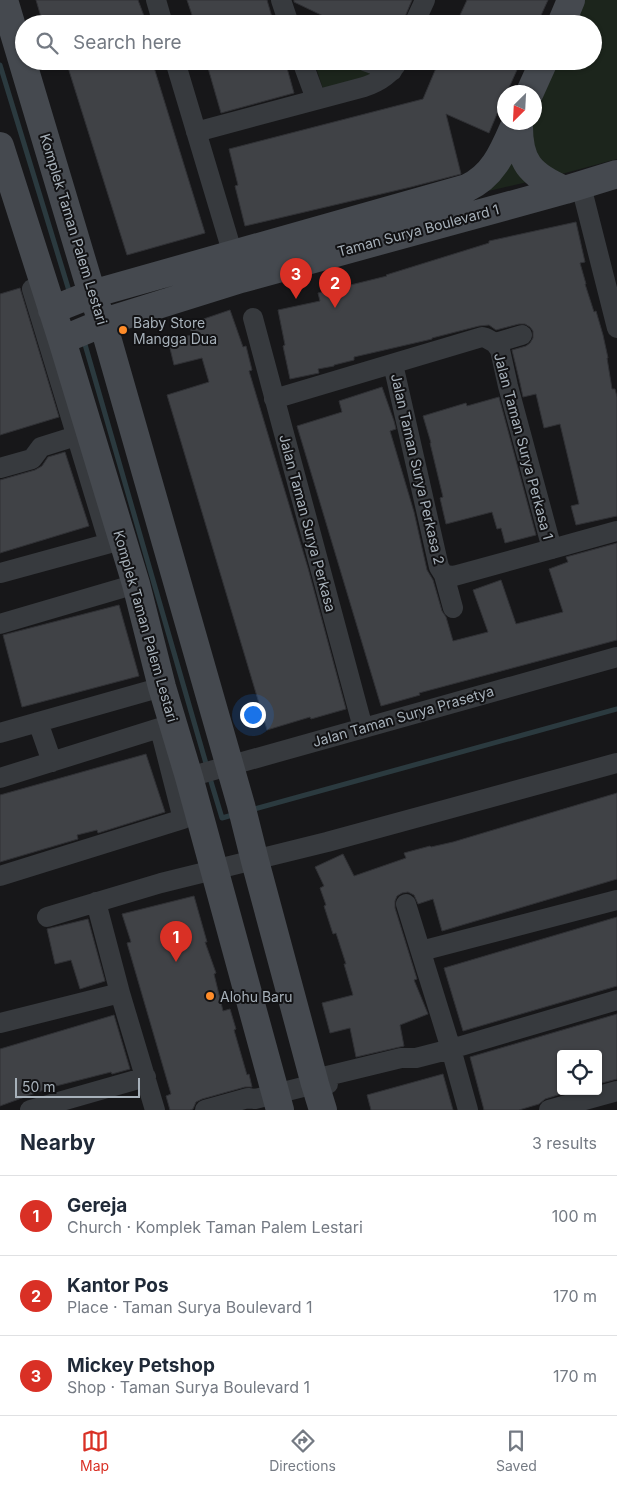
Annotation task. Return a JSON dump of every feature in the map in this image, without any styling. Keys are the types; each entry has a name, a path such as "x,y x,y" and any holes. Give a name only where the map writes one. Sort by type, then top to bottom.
{"street":[{"name":"Komplek Taman Palem Lestari","path":"4,0 15,50"},
{"path":"156,0 160,15"},
{"path":"281,0 286,15"},
{"path":"418,15 425,0"},
{"path":"565,15 571,0"},
{"name":"Komplek Taman Palem Lestari","path":"20,70 71,302 116,542 136,584 162,686 167,726 194,775 270,1101"},
{"path":"177,70 241,279"},
{"path":"305,70 316,100"},
{"path":"196,132 378,82 391,70"},
{"path":"533,85 540,70"},
{"name":"Taman Surya Boulevard 1","path":"71,302 232,254 467,188 486,177 492,170 514,130"},
{"path":"519,130 520,144 526,163 532,171 539,177 573,188 615,314"},
{"name":"Komplek Taman Palem Lestari","path":"0,146 71,302 76,334 224,767 244,815 323,1110"},
{"name":"Taman Surya Boulevard 1","path":"76,334 241,279 573,188 617,174"},
{"path":"0,186 76,334 76,436 116,542 0,573"},
{"name":"Jalan Taman Surya Perkasa","path":"252,318 363,728"},
{"path":"274,398 482,337 495,343 522,335"},
{"name":"Jalan Taman Surya Perkasa 1","path":"495,343 500,350 552,549"},
{"name":"Jalan Taman Surya Perkasa 2","path":"393,364 439,567 444,575 454,576 617,531"},
{"path":"0,468 32,459 41,447 76,436"},
{"path":"444,575 453,608"},
{"path":"0,624 136,584"},
{"name":"Jalan Taman Surya Prasetya","path":"194,775 617,656"},
{"path":"0,733 162,686"},
{"path":"38,722 52,762"},
{"path":"0,778 167,726 183,819 0,876"},
{"path":"47,917 215,869 255,861 617,763"},
{"path":"421,951 617,900"},
{"path":"96,902 120,993 155,1110"},
{"path":"406,904 468,1110"},
{"path":"0,1023 120,993"},
{"path":"237,1110 270,1101 315,1084 328,1084 402,1066 416,1058 617,1000"},
{"path":"30,1110 146,1077"},
{"path":"549,1110 617,1091"},
{"path":"205,1110 248,1098 270,1101"}],"shaded area":[{"path":"582,0 617,0 617,159 484,192 515,130 542,130 542,85 539,85 546,70 602,70 602,15 574,15"},
{"path":"317,70 379,71 369,79 323,89"}],"building":[{"path":"36,0 138,0 144,15 40,15"},
{"path":"187,0 267,0 271,15 192,15"},
{"path":"294,0 412,0 406,15 321,15 294,2"},
{"path":"467,0 548,0 541,15 460,15"},
{"path":"69,70 155,70 205,233 127,255"},
{"path":"209,70 288,70 294,93 221,113"},
{"path":"435,70 517,70 510,85 497,85 497,114 489,133 446,114 461,174 245,226 235,186 238,185 229,149 423,99"},
{"path":"576,222 585,262 580,263 585,284 603,335 612,389 615,389 617,397 617,516 576,525 571,506 579,504 560,424 544,428 536,394 523,397 512,350 526,346 533,338 533,331 525,324 496,330 489,325 479,326 354,357 354,360 318,369 319,373 290,379 278,310 320,301 318,293 387,276 489,243 489,241"},
{"path":"20,288 59,417 0,435 0,294"},
{"path":"230,310 243,347 246,346 252,370 249,371 308,568 346,709 311,719 310,717 267,730 167,395 209,382 202,358 174,365 168,340 192,335 189,324"},
{"path":"382,387 396,429 390,431 414,512 427,570 433,580 453,641 488,632 473,590 501,580 516,624 563,612 549,569 568,562 566,557 617,543 617,640 419,693 420,695 381,706 297,426 342,412 339,401"},
{"path":"499,397 536,535 505,543 501,528 497,529 492,512 446,524 440,498 443,497 423,416 466,403 467,406"},
{"path":"65,452 89,526 0,553 0,480 35,470 42,466 48,457"},
{"path":"119,605 139,676 22,707 3,635"},
{"path":"146,754 165,812 98,833 97,830 77,835 78,839 0,862 0,795"},
{"path":"617,793 617,879 442,931 433,899 418,904 414,895 408,892 402,893 397,896 395,908 417,979 414,980 428,1014 400,1025 404,1046 356,1057 350,1028 330,1033 322,1003 353,995 336,933 333,934 324,906 326,905 320,888 324,886 315,867 343,854 354,876 406,858 404,853 453,842"},
{"path":"194,896 207,942 205,942 216,973 214,974 223,1011 230,1009 236,1029 234,1030 252,1087 245,1087 202,1099 196,1102 193,1109 190,1110 170,1110 166,1096 171,1094 127,943 131,942 122,914"},
{"path":"617,917 617,986 463,1031 444,968"},
{"path":"88,919 105,981 80,989 71,960 55,964 47,929"},
{"path":"617,1014 617,1079 602,1083 602,1050 557,1050 558,1095 545,1099 539,1104 519,1110 484,1110 470,1057"},
{"path":"114,1015 130,1069 52,1087 0,1106 0,1049"},
{"path":"443,1074 453,1110 371,1110 367,1095"}],"waterway":[{"path":"0,65 70,294"},
{"path":"84,341 207,767"},
{"path":"251,810 617,709"},
{"path":"209,775 222,818 236,814"}],"place":[{"name":"Mickey Petshop","path":"296,299"},
{"name":"Kantor Pos","path":"335,308"},
{"name":"Baby Store Mangga Dua","path":"123,330"},
{"name":"Gereja","path":"176,962"},
{"name":"Alohu Baru","path":"210,996"}]}
